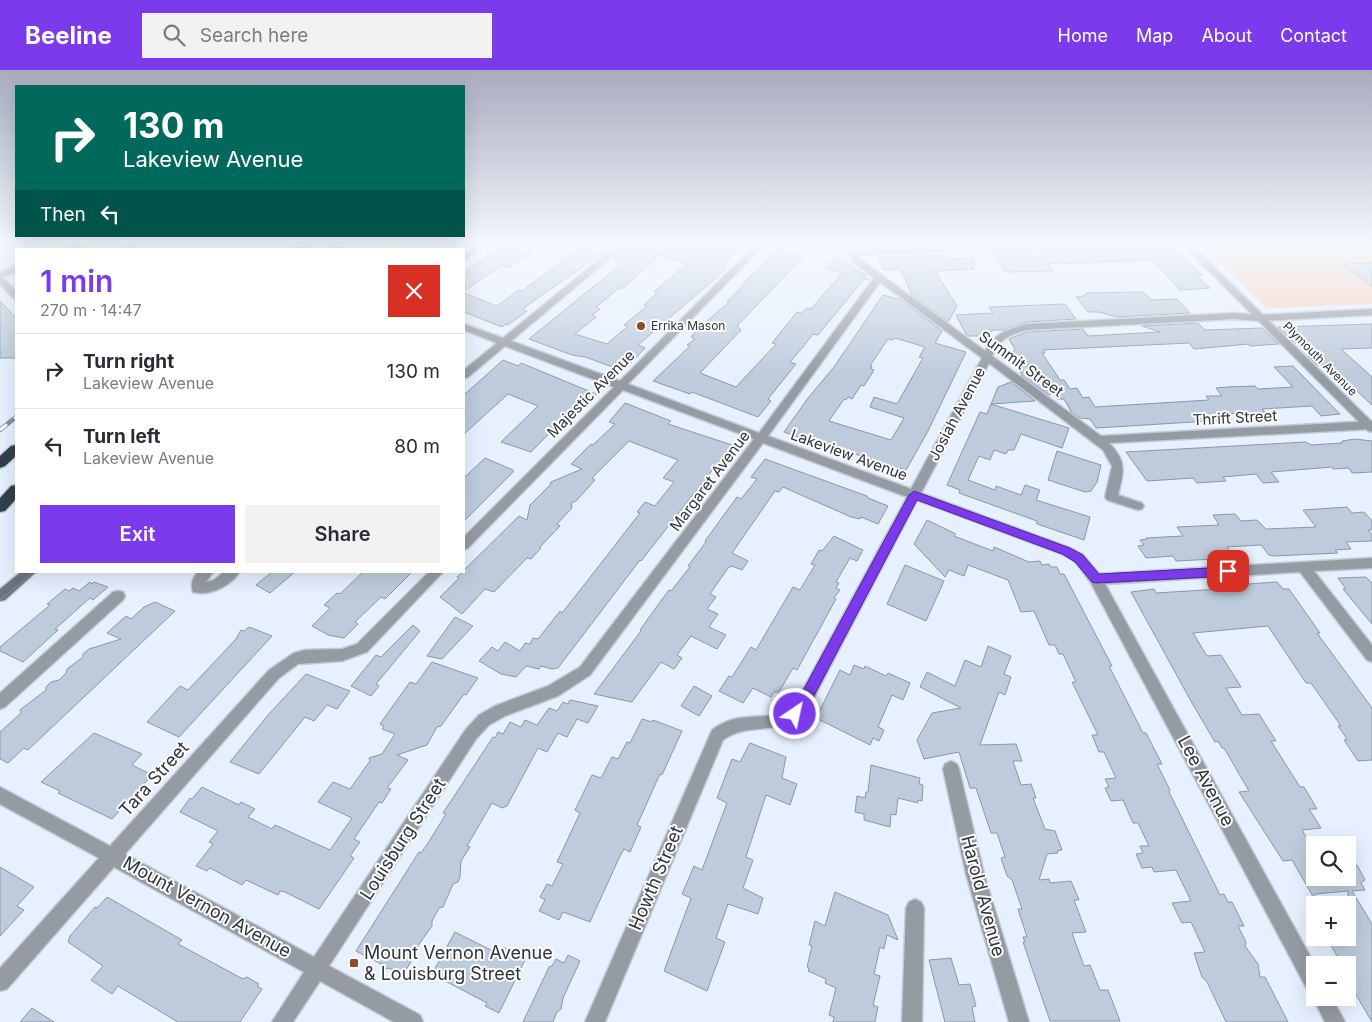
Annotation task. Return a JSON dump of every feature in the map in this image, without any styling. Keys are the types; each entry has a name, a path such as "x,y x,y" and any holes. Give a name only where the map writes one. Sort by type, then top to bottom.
{"highway":[{"path":"0,463 15,449"},
{"path":"0,507 15,491"}],"main road":[{"path":"0,596 29,573"}],"street":[{"path":"465,374 569,288"},
{"name":"Majestic Avenue","path":"465,544 717,288"},
{"name":"Margaret Avenue","path":"554,691 570,682 595,659 871,288"},
{"name":"Summit Street","path":"894,288 1099,440 1117,459 1119,468 1111,497 1138,506"},
{"name":"Plymouth Avenue","path":"1230,288 1371,426"},
{"path":"1260,318 1372,312"},
{"name":"Josiah Avenue","path":"717,735 725,727 738,723 782,719 795,714 804,702 987,358 990,344 1014,330 1027,328 1234,316 1260,318"},
{"name":"Lakeview Avenue","path":"465,328 1066,551 1079,558 1096,579"},
{"name":"Thrift Street","path":"1099,440 1371,426"},
{"path":"1096,579 1372,563"},
{"path":"1303,567 1372,656"},
{"path":"206,573 200,578 198,588 218,585 232,573"},
{"name":"Tara Street","path":"0,982 283,666 305,656 342,655 362,648 436,573"},
{"name":"Lee Avenue","path":"1096,579 1306,967"},
{"path":"0,702 118,596"},
{"name":"Louisburg Street","path":"282,1022 471,734 484,720 500,711 554,691"},
{"name":"Howth Street","path":"595,1022 717,735"},
{"name":"Harold Avenue","path":"951,769 980,893 1020,1022"},
{"name":"Mount Vernon Avenue","path":"0,795 113,855 413,1022"},
{"path":"912,1022 915,908"},
{"path":"1326,1006 1335,1022"}],"shaded area":[{"path":"1247,288 1372,288 1372,304 1267,308"}],"building":[{"path":"526,288 552,288 525,307 523,310 527,311 508,325 506,324 502,327 465,312 465,293 497,306 519,290 522,291"},
{"path":"591,288 618,288 596,307 600,309 592,315 596,317 575,334 607,344 628,326 624,325 647,306 644,305 657,293 654,292 658,288 704,288 638,345 645,348 625,369 572,355 529,339"},
{"path":"740,288 773,288 737,326 741,330 700,373 736,387 776,344 772,343 797,312 801,313 807,308 811,309 829,288 856,288 818,335 813,334 790,362 796,364 768,399 771,401 758,417 692,392 690,394 653,381 690,346 687,345 695,339 691,337 729,302 727,302"},
{"path":"909,288 946,288 957,306 948,322 912,295"},
{"path":"1179,288 1204,288 1180,290"},
{"path":"1143,292 1152,300 1177,299 1190,313 1117,317 1099,312 1088,312 1076,297 1085,296 1087,295 1086,293"},
{"path":"883,295 901,300 942,331 935,343 966,352 928,431 906,470 829,446 828,448 784,432 808,398 834,367","holes":["895,338 925,347 919,357 923,358 897,404 874,397 870,407 904,418 891,440 829,421 844,399 846,400 848,397 852,399 861,385 864,386 874,370 870,366 888,339 893,340"]},
{"path":"0,301 15,317 15,358 0,358"},
{"path":"1065,304 1076,319 1027,322 1004,330 993,330 984,336 967,336 956,315 993,313 989,307"},
{"path":"1198,323 1205,330 1262,328 1279,344 1250,346 1249,344 1194,349 1189,343 1043,350 1045,353 1042,353 1060,380 1064,380 1070,389 1077,388 1083,398 1089,397 1095,407 1209,400 1206,396 1222,396 1216,388 1255,386 1258,389 1293,387 1274,367 1293,366 1340,414 1321,416 1312,406 1262,409 1265,412 1221,414 1226,420 1096,428 1090,419 1080,418 1072,413 1064,399 1057,399 1053,393 1049,395 1023,377 1012,355 1015,349 1009,339 1027,332 1083,329 1088,336 1160,332 1142,326"},
{"path":"1372,324 1372,348 1341,349 1372,377 1372,405 1329,365 1317,365 1308,356 1307,343 1295,343 1278,327"},
{"path":"503,360 518,366 521,363 596,394 577,411 573,409 531,452 501,442 538,406 508,394 465,433 465,394"},
{"path":"1011,382 1035,401 991,404 998,387"},
{"path":"625,403 671,421 668,424 732,445 640,560 558,668 552,669 541,666 539,669 526,666 516,677 501,674 479,661 492,647 498,651 505,642 520,651 525,643 530,644 533,638 538,639 588,580 640,513 637,512 645,502 655,506 674,482 663,478 678,460 629,441 592,478 595,480 576,501 571,503 572,508 557,524 560,526 541,548 531,559 527,558 494,592 485,589 462,614 440,597 459,578 457,577 461,573 465,573 465,569 519,516 527,520 530,505 551,482 582,469 571,464 615,424 609,422"},
{"path":"991,404 1069,428 1062,448 1021,434 1014,450 1008,450 1006,454 994,450 990,460 979,456 968,480 995,490 996,486 1021,495 1025,485 1040,490 1036,500 1090,517 1084,540 959,493 960,490 947,485 980,412 987,414"},
{"path":"1355,439 1372,441 1372,472 1352,473 1349,468 1333,469 1332,467 1271,472 1279,482 1263,483 1256,474 1223,477 1226,481 1197,483 1193,478 1147,481 1126,452 1306,442 1311,445 1342,443 1342,441"},
{"path":"1057,451 1101,465 1097,482 1091,491 1085,492 1048,480"},
{"path":"485,458 513,470 465,520 465,477"},
{"path":"765,459 867,496 888,506 878,524 861,517 860,519 851,517 783,487 779,492 775,491 732,553 748,561 742,570 732,566 728,568 710,594 716,597 707,609 718,614 709,627 726,635 717,649 691,636 677,655 682,658 674,669 661,662 632,702 594,694 669,590 671,591 690,567 688,566 737,497 741,499 757,479 751,477"},
{"path":"1347,507 1352,513 1364,512 1372,521 1372,530 1368,530 1372,535 1372,541 1346,542 1351,549 1335,550 1338,553 1274,556 1269,555 1261,545 1227,547 1235,558 1176,561 1173,556 1146,558 1138,546 1144,545 1140,540 1146,538 1183,536 1177,527 1219,525 1213,515 1235,514 1241,521 1257,520 1266,529 1316,527 1303,510"},
{"path":"927,520 956,534 954,536 993,551 994,547 1029,562 1040,561 1042,565 1049,564 1051,567 1057,567 1060,574 1064,574 1112,666 1109,666 1143,733 1146,733 1162,764 1157,764 1220,895 1224,894 1228,902 1232,902 1244,926 1238,926 1246,942 1245,946 1258,964 1260,977 1265,977 1288,1022 1226,1022 1207,982 1202,977 1194,953 1205,952 1191,922 1182,923 1172,903 1191,901 1176,870 1154,872 1152,867 1142,868 1136,854 1143,853 1140,846 1149,846 1138,823 1133,823 1123,800 1111,801 1105,788 1109,787 1105,779 1116,778 1104,752 1099,752 1092,735 1098,735 1072,682 1076,682 1063,654 1059,654 1055,645 1049,645 1034,611 1021,612 1008,580 968,565 964,576 949,570 945,577 914,544"},
{"path":"834,536 863,550 857,561 850,558 836,582 839,583 836,588 840,590 797,670 793,668 779,692 774,692 771,697 753,688 743,703 719,691 729,676 732,677 751,647 756,650 793,587 800,590 815,565 811,564 819,550 822,551"},
{"path":"905,565 944,581 926,621 887,604"},
{"path":"271,573 294,573 270,593 256,585"},
{"path":"362,573 411,573 385,599 381,597 355,622 358,624 344,638 328,635 312,626 330,608 324,605 337,593 340,594"},
{"path":"1366,577 1372,583 1372,624 1343,589 1346,589 1338,578"},
{"path":"90,582 108,587 93,600 90,598 55,629 58,630 23,662 0,651 0,647 50,605 47,604 65,589 69,591 73,588 79,591"},
{"path":"1277,582 1283,589 1289,589 1320,633 1317,633 1372,708 1372,760 1358,761 1344,740 1347,739 1338,726 1341,726 1311,683 1306,683 1268,626 1193,633 1207,656 1221,655 1241,687 1226,688 1242,715 1259,714 1276,741 1271,741 1300,787 1304,787 1317,809 1309,809 1321,828 1302,830 1306,837 1306,884 1292,860 1283,861 1239,792 1249,791 1224,748 1222,748 1218,741 1215,742 1131,592 1154,589 1156,593 1236,588 1234,585"},
{"path":"155,602 175,611 28,750 24,748 8,763 0,759 0,732 21,713 20,710 46,690 46,687 51,682 59,680 66,673 67,669 83,657 83,654 89,649 121,639 107,633 126,616 131,619 144,607"},
{"path":"455,617 473,626 442,659 427,656"},
{"path":"413,625 420,631 376,684 379,686 371,696 351,686 376,655 381,657"},
{"path":"249,627 272,636 179,737 147,722 180,686 188,690 236,639 241,630 244,631"},
{"path":"988,646 1011,656 1004,674 1011,677 1005,695 999,692 980,745 1016,744 1022,761 1013,761 1021,785 1031,784 1036,798 1033,798 1045,829 1055,831 1062,850 1057,851 1058,853 1047,854 1039,880 1049,879 1050,883 1071,881 1079,900 1074,900 1086,932 1072,933 1084,966 1090,965 1100,990 1108,990 1120,1021 1050,1021 1023,942 1025,942 1023,937 1027,937 1018,909 1022,909 1012,880 1007,876 1001,858 1005,857 997,833 991,833 976,788 970,788 959,752 924,759 917,740 932,713 961,708 920,687 927,672 955,686 965,660 981,667"},
{"path":"432,662 478,678 441,726 437,727 427,745 397,755 408,760 387,788 391,789 382,803 379,802 354,839 360,842 350,856 354,858 319,909 285,892 280,891 278,895 246,880 242,885 210,868 207,871 196,866 213,844 209,842 218,831 180,812 190,798 192,799 202,787 239,805 241,802 255,809 248,817 272,829 275,825 330,850 352,818 318,802 333,782 350,789 370,761 369,758 382,754 395,734 382,729 384,726 380,724 410,682 416,684"},
{"path":"854,665 864,669 865,666 886,676 888,673 910,683 903,700 892,695 878,727 884,730 879,741 873,738 870,745 816,718 840,670 850,675"},
{"path":"306,674 350,691 337,709 327,705 314,721 305,717 259,774 230,762 268,715"},
{"path":"694,686 712,696 699,716 681,706"},
{"path":"570,700 598,706 588,723 577,719 567,737 558,733 547,752 538,748 507,806 502,808 492,803 467,846 470,847 461,861 458,882 453,884 443,907 439,908 432,921 432,926 417,947 416,953 403,975 389,968 382,971 381,964 356,951 419,852 421,853 428,843 446,814 443,813 493,737 495,738 498,732 503,734 510,722 521,727 525,720 537,725 549,708 557,711 563,702 568,704"},
{"path":"642,719 652,722 653,720 682,731 637,825 641,827 630,852 624,849 590,922 563,912 559,920 539,911 545,900 540,897 547,884 552,886 563,864 557,862 580,813 575,810 592,775 601,778 612,757 618,759 627,742 630,743"},
{"path":"94,733 142,754 132,765 152,775 112,819 58,793 60,791 41,782"},
{"path":"750,743 786,757 782,778 797,784 790,805 766,795 746,857 753,860 743,888 763,898 758,914 728,904 716,938 725,942 707,991 664,971 691,898 682,894 694,866 702,870 727,803 717,798 732,759 740,762"},
{"path":"871,765 920,778 919,784 923,785 922,801 918,800 918,803 898,798 896,815 891,814 890,827 864,820 864,814 855,812 857,796 865,798 866,792 868,792"},
{"path":"1356,865 1365,880 1361,883 1365,890 1352,891 1355,896 1348,896 1348,891 1315,894 1315,896 1313,896 1307,886 1356,886"},
{"path":"0,867 34,887 17,906 24,910 0,936"},
{"path":"835,892 888,915 898,940 887,935 884,949 880,947 874,974 880,976 873,1005 878,1007 875,1022 833,1022 834,1017 829,1015 836,988 825,983 826,979 808,971 809,968 807,967 812,946 809,945 815,921 825,926"},
{"path":"107,897 182,940 178,944 243,979 247,977 259,984 257,986 262,989 240,1022 178,1022 118,986 112,994 91,980 103,966 68,942 70,936 95,907 97,908"},
{"path":"1356,898 1372,924 1372,1022 1356,995 1356,956 1337,956 1331,946 1356,946"},
{"path":"455,932 499,954 503,947 526,958 499,1013 485,1006 487,1003 432,974"},
{"path":"568,955 580,961 563,998 561,1009 557,1012 553,1022 523,1022 549,967 552,966 556,959 564,963"},
{"path":"951,958 959,985 970,984 976,1006 972,1007 975,1022 945,1022 929,960"},
{"path":"32,1008 54,1022 20,1022"}],"tram line":[{"path":"0,600 33,573"}],"railway":[{"path":"0,430 15,418"}],"place":[{"name":"Errika Mason","path":"641,326"},
{"name":"Mount Vernon Avenue & Louisburg Street","path":"354,963"}],"route":[{"path":"795,714 804,702 914,495 1066,551 1079,558 1096,579 1228,571"}]}
